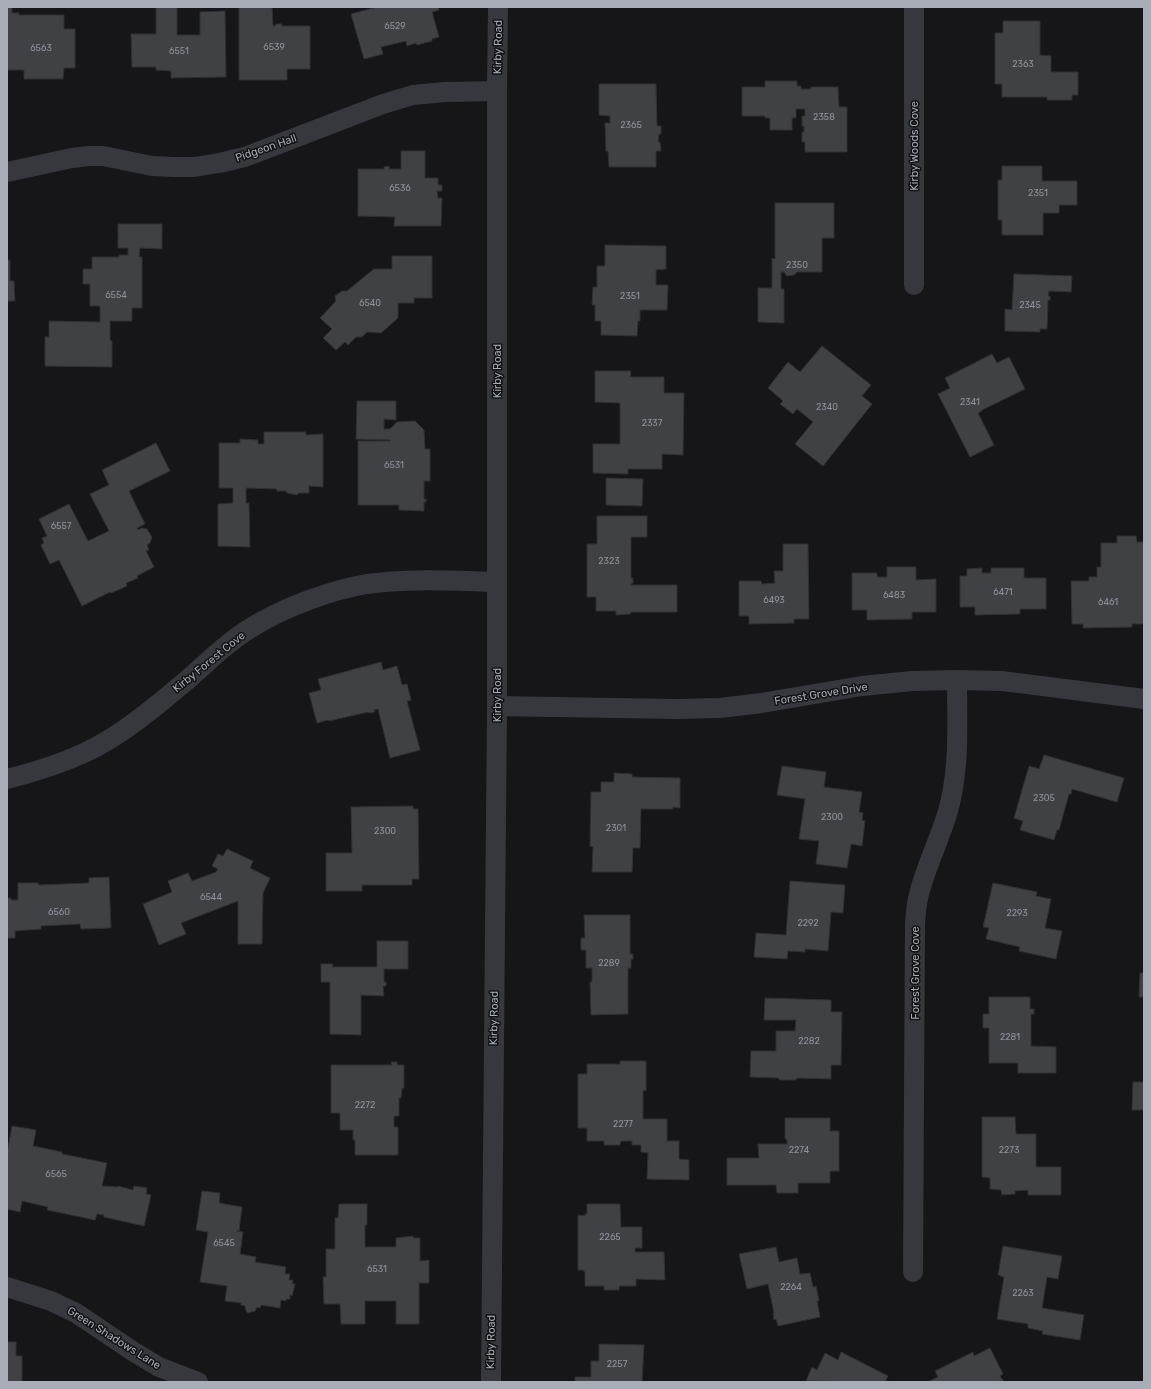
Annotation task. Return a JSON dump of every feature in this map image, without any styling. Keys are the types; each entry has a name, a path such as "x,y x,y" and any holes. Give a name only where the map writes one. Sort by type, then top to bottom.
{"street":[{"name":"Kirby Road","path":"491,1382 497,706 498,7"},
{"name":"Kirby Woods Cove","path":"914,7 914,285"},
{"name":"Pidgeon Hall","path":"7,172 72,158 89,156 103,156 152,166 194,167 219,163 245,158 384,104 413,95 445,92 497,91"},
{"name":"Kirby Forest Cove","path":"7,779 46,769 86,753 118,734 151,710 219,651 254,626 288,608 327,594 366,584 423,580 497,582"},
{"name":"Forest Grove Drive","path":"497,706 677,709 720,708 762,703 862,686 912,681 957,680 1002,682 1144,699"},
{"name":"Forest Grove Cove","path":"913,1272 915,924 918,895 939,840 948,810 955,777 957,745 957,680"},
{"name":"Green Shadows Lane","path":"7,1287 51,1301 76,1313 159,1367 198,1382"}],"building":[{"path":"7,7 12,7 12,13 19,13 19,15 64,15 64,29 75,29 75,68 64,68 63,79 24,79 24,70 7,70"},
{"path":"156,7 177,7 177,35 200,35 200,12 225,11 226,77 171,78 171,71 156,70 156,67 132,67 131,34 156,34"},
{"path":"239,7 272,7 273,26 276,24 282,24 282,26 310,26 310,69 287,69 287,80 239,80"},
{"path":"377,7 438,7 439,10 432,12 439,37 432,39 432,41 417,45 416,43 407,46 406,41 381,47 383,54 364,59 351,14"},
{"path":"1003,21 1040,21 1040,55 1051,56 1051,72 1078,72 1078,95 1072,95 1072,100 1047,100 1047,97 1002,97 1002,84 995,84 995,33 1003,33"},
{"path":"765,81 797,81 797,86 801,86 801,89 811,89 811,87 838,87 839,107 847,107 847,152 805,152 805,142 802,142 802,132 804,132 804,126 802,126 802,116 805,116 805,109 796,109 796,118 792,118 792,130 770,130 770,118 765,118 765,116 742,116 742,87 765,87"},
{"path":"599,84 656,84 657,126 661,126 661,134 659,134 658,142 660,142 661,151 656,151 656,167 609,167 608,151 606,151 605,123 610,123 610,116 599,115"},
{"path":"401,151 425,151 425,178 438,178 438,185 442,185 442,191 437,191 438,198 442,198 441,226 394,226 395,217 358,216 358,169 384,169 384,167 389,166 389,169 401,169"},
{"path":"1002,166 1042,166 1042,181 1077,181 1077,205 1059,205 1059,213 1043,213 1043,235 1002,235 1002,220 998,220 998,180 1002,180"},
{"path":"775,203 834,203 834,238 822,238 822,272 797,272 794,275 787,276 784,272 781,272 781,289 784,289 784,323 758,322 758,288 772,288 772,258 775,259"},
{"path":"118,224 162,224 162,249 140,248 139,257 142,257 142,308 132,308 132,321 110,321 112,367 45,366 45,337 49,337 49,321 100,322 100,306 90,306 90,284 83,284 83,269 92,269 92,257 119,257 119,255 128,255 128,248 118,248"},
{"path":"605,245 666,246 666,269 656,270 656,285 668,285 667,310 640,310 640,321 638,321 637,336 601,335 601,321 595,321 595,305 592,305 593,287 597,287 597,266 605,266"},
{"path":"392,256 432,256 432,298 414,298 414,303 398,303 398,318 381,333 367,332 362,337 356,337 348,345 345,342 336,350 323,338 332,329 320,318 336,301 335,296 342,291 347,291 374,269 392,269"},
{"path":"7,260 10,260 10,281 14,281 15,301 7,301"},
{"path":"1014,274 1072,276 1071,292 1049,291 1048,296 1050,296 1050,300 1048,300 1047,329 1040,329 1040,332 1005,331 1005,309 1012,310"},
{"path":"822,346 871,385 862,396 872,404 823,466 795,444 813,422 797,409 793,414 780,404 783,401 768,388 788,362 800,372"},
{"path":"992,354 997,363 1009,357 1025,389 978,413 994,445 970,457 938,394 950,388 945,378"},
{"path":"595,371 631,371 630,377 664,377 664,393 684,393 683,455 662,454 662,469 628,469 628,474 593,473 593,444 620,444 620,403 595,402"},
{"path":"357,401 396,401 396,420 384,419 384,429 390,429 397,422 415,421 424,430 425,449 430,449 430,481 424,481 424,499 426,499 426,502 424,502 424,511 399,510 399,505 358,505 358,441 390,440 356,439"},
{"path":"264,432 306,432 306,435 323,434 323,487 309,486 309,493 299,493 297,495 287,493 286,491 277,491 277,489 246,488 246,503 249,503 250,547 218,546 218,504 233,503 233,488 219,488 219,443 240,443 240,439 258,440 258,444 264,444"},
{"path":"156,443 170,471 129,491 145,524 137,528 138,530 142,528 147,529 152,537 150,543 147,545 149,550 146,551 154,567 137,576 138,578 126,583 127,586 111,593 110,592 82,606 59,560 50,564 41,545 44,543 42,538 47,536 39,519 69,504 88,541 109,531 90,494 109,485 102,470"},
{"path":"606,478 643,479 642,506 606,505"},
{"path":"597,516 647,516 647,537 631,537 631,578 633,578 633,583 631,583 631,585 677,585 677,612 631,612 630,614 616,615 616,611 596,611 596,597 587,597 587,544 597,544"},
{"path":"1117,536 1136,536 1137,542 1144,542 1144,624 1132,624 1132,627 1083,628 1083,624 1072,624 1071,581 1089,581 1089,577 1097,577 1097,567 1101,567 1101,543 1117,543"},
{"path":"783,544 808,544 809,619 794,619 794,623 749,624 749,616 739,616 739,581 761,581 762,584 775,583 774,571 783,571"},
{"path":"887,567 916,567 916,580 936,579 936,612 912,612 912,619 867,620 867,610 852,610 852,573 877,573 877,577 887,577"},
{"path":"982,568 982,573 991,573 991,568 1024,568 1024,578 1046,578 1046,609 1020,609 1020,614 975,615 975,607 960,607 960,576 967,576 967,569"},
{"path":"381,662 383,670 397,666 402,685 407,684 411,700 407,701 420,750 390,758 378,709 374,710 375,712 368,712 317,723 309,693 321,690 318,679"},
{"path":"1044,755 1124,778 1117,802 1072,789 1071,794 1069,794 1059,830 1057,830 1054,840 1020,830 1023,821 1014,818 1029,766 1039,769"},
{"path":"782,766 826,772 824,787 862,792 859,812 863,813 862,820 865,821 862,846 851,844 847,868 816,864 819,841 799,839 805,799 777,795"},
{"path":"614,773 632,774 632,777 680,778 680,808 641,809 640,848 633,848 632,872 592,872 593,847 590,846 591,792 601,792 601,782 614,782"},
{"path":"413,806 413,809 418,809 419,879 412,879 412,885 362,885 362,891 326,891 326,853 352,853 351,807"},
{"path":"227,849 253,861 250,868 270,878 263,893 262,944 238,944 238,901 181,923 186,934 159,945 143,904 172,892 168,881 188,873 192,881 216,872 218,869 212,866 218,854 223,856"},
{"path":"109,877 111,928 81,929 80,924 41,926 41,929 15,931 15,938 7,938 7,898 11,898 11,900 18,900 18,883 38,883 39,885 89,883 89,878"},
{"path":"790,881 845,885 843,913 831,912 828,951 805,949 805,952 788,951 787,959 754,957 756,933 786,935"},
{"path":"993,883 1037,892 1036,896 1051,899 1045,928 1062,931 1056,959 1019,951 1020,947 986,939 989,928 983,927"},
{"path":"584,915 630,915 630,954 633,954 633,959 631,959 631,968 628,968 628,1014 591,1015 590,982 592,982 592,968 586,968 586,950 581,950 581,938 585,938"},
{"path":"377,941 408,941 408,969 384,969 384,982 386,982 386,986 383,986 384,996 361,995 361,1035 330,1034 330,982 321,982 321,964 333,964 332,967 377,967"},
{"path":"1140,973 1144,973 1144,997 1139,997"},
{"path":"989,997 1030,997 1030,1009 1034,1009 1034,1014 1031,1014 1031,1046 1056,1047 1056,1073 1018,1073 1018,1063 989,1063 989,1028 983,1028 983,1014 989,1014"},
{"path":"765,998 831,1000 831,1012 842,1012 841,1065 831,1065 831,1079 798,1078 795,1080 780,1080 778,1078 750,1077 751,1051 776,1051 776,1031 795,1031 796,1020 764,1020"},
{"path":"620,1061 646,1061 646,1091 643,1090 643,1119 667,1119 667,1141 679,1141 679,1159 689,1160 689,1180 647,1179 648,1153 641,1152 641,1145 632,1145 632,1141 621,1141 620,1145 604,1145 604,1141 587,1141 587,1128 578,1128 578,1074 587,1074 587,1064 620,1064"},
{"path":"391,1062 397,1062 397,1065 404,1065 404,1088 402,1088 401,1098 399,1098 399,1116 394,1116 394,1127 398,1127 398,1155 355,1155 353,1130 340,1130 340,1113 331,1113 331,1065 392,1065"},
{"path":"1133,1082 1144,1082 1144,1110 1132,1110"},
{"path":"982,1117 1015,1117 1016,1134 1036,1134 1036,1167 1061,1167 1061,1195 1028,1195 1028,1190 1015,1191 1015,1194 1002,1195 1001,1190 990,1189 990,1178 982,1177"},
{"path":"785,1118 830,1118 830,1131 839,1131 839,1171 830,1171 830,1183 798,1183 798,1193 777,1193 776,1185 727,1185 727,1158 759,1158 758,1144 787,1144 787,1139 785,1139"},
{"path":"12,1126 36,1130 33,1146 62,1152 62,1154 107,1163 102,1186 118,1186 133,1190 134,1186 147,1188 146,1194 151,1195 144,1226 97,1214 95,1220 47,1210 48,1207 22,1201 20,1212 7,1209 7,1153"},
{"path":"202,1191 220,1193 219,1203 242,1207 239,1231 237,1231 243,1232 240,1254 256,1257 255,1262 286,1267 285,1274 290,1274 289,1280 293,1280 292,1284 295,1284 292,1296 290,1295 290,1299 286,1299 286,1301 281,1300 280,1308 261,1305 260,1308 257,1307 255,1311 248,1313 245,1306 241,1305 241,1303 225,1301 227,1286 200,1282 208,1232 196,1230"},
{"path":"339,1204 367,1204 365,1247 396,1247 396,1238 413,1236 413,1238 420,1238 420,1261 429,1260 429,1283 419,1283 419,1324 396,1324 396,1301 365,1301 365,1324 341,1324 340,1304 324,1304 323,1277 326,1277 326,1249 335,1249 335,1218 338,1218"},
{"path":"587,1204 620,1204 621,1227 642,1227 642,1248 635,1248 635,1252 664,1252 665,1280 636,1279 636,1286 619,1286 619,1290 604,1290 604,1286 585,1286 585,1272 584,1270 578,1270 578,1215 585,1216 585,1214 587,1214"},
{"path":"1003,1246 1062,1256 1058,1279 1047,1277 1042,1308 1084,1315 1080,1340 1042,1334 1043,1331 1028,1328 1028,1324 997,1319 1004,1277 998,1275"},
{"path":"776,1247 779,1262 797,1258 800,1274 810,1273 813,1287 816,1286 820,1317 778,1326 776,1319 774,1320 768,1284 747,1289 739,1254"},
{"path":"7,1342 16,1342 16,1356 22,1356 22,1382 7,1382"},
{"path":"599,1344 644,1345 642,1382 575,1382 575,1377 591,1377 591,1361 599,1361"},
{"path":"990,1348 1003,1374 1000,1376 1004,1382 927,1382 938,1377 935,1371 973,1352 974,1356"},
{"path":"841,1352 888,1376 885,1382 806,1381 812,1367 817,1370 825,1353 838,1360"}]}
